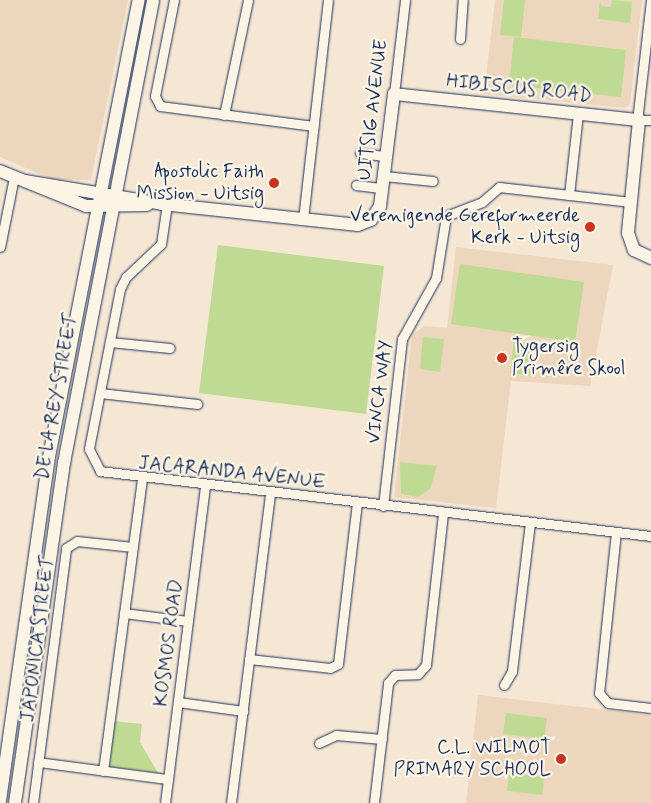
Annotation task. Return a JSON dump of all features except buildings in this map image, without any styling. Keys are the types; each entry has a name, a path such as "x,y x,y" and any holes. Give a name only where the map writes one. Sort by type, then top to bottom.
{"main road":[{"name":"DE LA REY STREET","path":"0,801 38,520 138,0"},
{"name":"DE LA REY STREET","path":"15,803 64,463 153,0"},
{"name":"UITSIG AVENUE","path":"19,179 164,204 303,219 366,223 379,210 394,94"},
{"name":"HIBISCUS ROAD","path":"394,94 645,120"},
{"path":"645,120 631,202 628,234 631,246 651,258"},
{"path":"0,171 19,179"},
{"name":"UITSIG AVENUE","path":"19,179 63,200 98,208 164,204"}],"street":[{"path":"174,0 155,99 166,108 314,126"},
{"path":"224,115 248,0"},
{"path":"303,219 328,0"},
{"name":"UITSIG AVENUE","path":"394,94 405,0"},
{"path":"460,39 463,0"},
{"path":"645,120 651,3"},
{"path":"570,195 578,114"},
{"path":"360,153 386,156"},
{"path":"0,247 19,179"},
{"path":"356,184 433,181"},
{"name":"VINCA WAY","path":"383,506 402,339 436,278 446,216 482,202 499,187 631,202"},
{"name":"JACARANDA AVENUE","path":"164,204 161,244 123,281 90,445 92,461 105,474 651,536"},
{"path":"110,342 170,348"},
{"path":"100,394 197,404"},
{"path":"103,770 142,479"},
{"name":"KOSMOS ROAD","path":"165,803 206,486"},
{"path":"231,803 270,494"},
{"path":"249,659 330,668 340,661 357,503"},
{"path":"374,803 389,680 395,675 421,673 427,662 443,513"},
{"path":"504,685 512,671 530,523"},
{"path":"616,532 599,693 608,703 651,708"},
{"name":"JAPONICA STREET","path":"33,803 66,548 77,541 133,547"},
{"path":"124,613 188,622"},
{"path":"178,702 243,711"},
{"path":"319,743 336,735 382,739"},
{"path":"38,762 168,779"}],"shaded area":[{"path":"0,0 128,0 91,180 54,180 0,157"},
{"path":"495,0 642,0 630,104 625,108 484,94"},
{"name":"Tygersig Primêre Skool","path":"456,247 613,265 590,386 511,381 496,508 394,497 412,335 424,326 447,328"},
{"name":"C.L. WILMOT PRIMARY SCHOOL","path":"478,695 651,715 651,803 466,803"}],"green space":[{"path":"504,0 525,0 521,37 500,35"},
{"path":"600,0 601,6 611,7 612,0 632,2 630,23 598,19"},
{"path":"514,37 626,50 621,97 509,85"},
{"path":"218,245 384,266 366,414 199,393"},
{"path":"460,264 584,282 575,342 451,324"},
{"path":"423,337 444,339 440,372 420,369"},
{"path":"514,341 534,343 530,376 510,373"},
{"path":"400,462 437,466 430,489 418,497 401,494"},
{"path":"506,713 547,718 544,739 503,734"},
{"path":"113,721 142,724 140,742 158,773 110,767"},
{"path":"509,773 544,777 542,795 507,791"}],"place":[{"name":"Apostolic Faith Mission - Uitsig","path":"274,183"},
{"name":"Verenigende Gereformeerde Kerk - Uitsig","path":"590,227"},
{"name":"Tygersig Primêre Skool","path":"502,358"},
{"name":"C.L. WILMOT PRIMARY SCHOOL","path":"561,759"}]}
